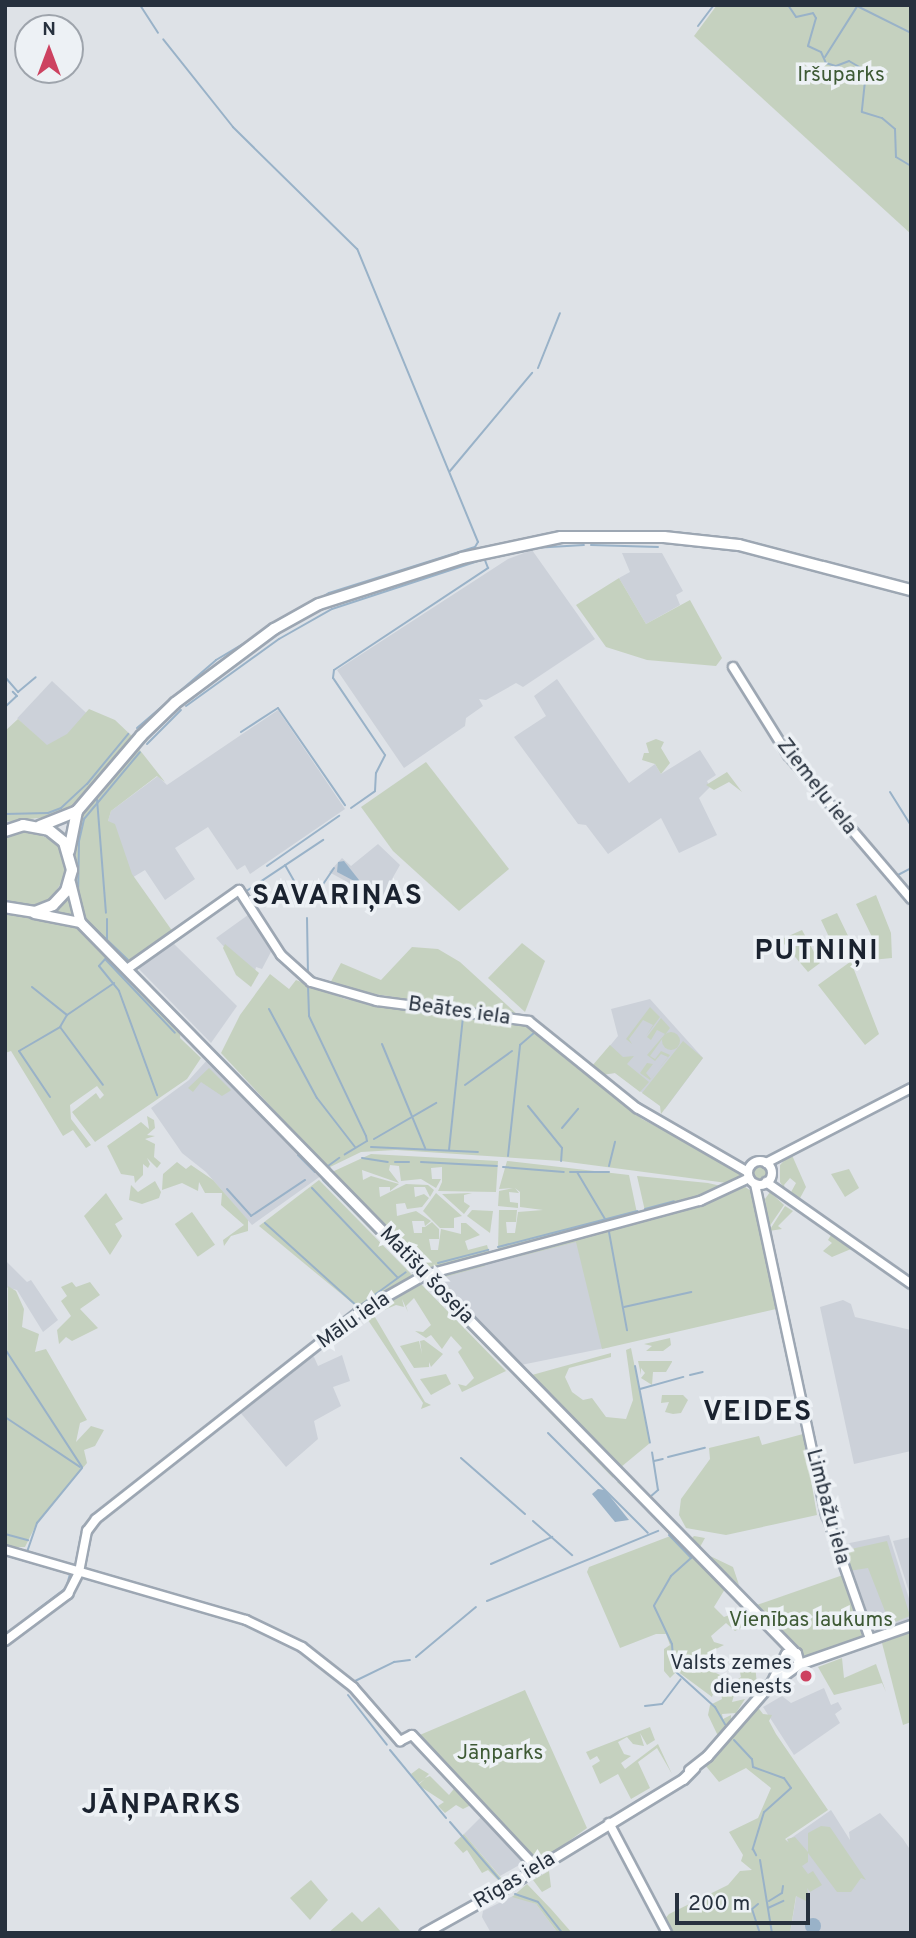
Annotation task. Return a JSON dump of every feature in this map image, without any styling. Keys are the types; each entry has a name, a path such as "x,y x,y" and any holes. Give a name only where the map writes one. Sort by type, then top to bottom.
{"highway":[{"path":"8,828 40,826 77,811 138,739 176,704 274,629 319,604 381,582 525,541 561,537 664,537 739,545 911,590"},
{"path":"6,907 26,912 53,905 70,882 69,851 77,811"},
{"path":"40,826 57,835 69,851"}],"main road":[{"path":"70,882 80,922"},
{"path":"26,912 60,915 80,922"},
{"name":"Matīšu šoseja","path":"80,922 772,1630 791,1660"},
{"name":"Rīgas iela","path":"424,1933 537,1868 678,1780 694,1768 791,1660 819,1658 909,1625"}],"street":[{"name":"Ziemeļu iela","path":"733,667 788,755 911,899"},
{"name":"Beātes iela","path":"127,969 239,890 281,955 311,982 377,1001 529,1021 637,1108 726,1159 760,1175"},
{"path":"911,1088 791,1148 760,1175 785,1197 911,1284"},
{"name":"Mālu iela","path":"79,1572 87,1531 96,1519 358,1313 425,1275 700,1201 760,1175"},
{"name":"Limbažu iela","path":"760,1175 760,1207 826,1514 870,1639"},
{"path":"5,1550 274,1632 353,1687 400,1741 412,1735 537,1868"},
{"path":"5,1641 68,1594 79,1572"},
{"path":"609,1823 667,1933"}],"shaded area":[{"path":"532,550 595,639 523,687 516,683 486,700 479,699 483,706 466,718 465,726 404,768 337,670 508,559"},
{"path":"622,553 662,553 683,591 676,595 680,605 646,624 619,578 630,572"},
{"path":"557,679 629,783 655,764 661,774 700,750 716,775 707,781 710,787 699,798 717,835 679,853 661,818 608,854 586,825 578,824 514,737 546,716 534,696"},
{"path":"52,681 93,719 58,756 17,718"},
{"path":"278,710 345,809 250,874 245,865 237,870 208,827 175,848 195,879 165,900 145,870 130,879 108,821 111,811 158,776 167,785"},
{"path":"378,844 400,865 380,900 329,872 342,858 351,866"},
{"path":"248,915 272,950 262,969 256,967 253,979 216,938"},
{"path":"172,942 237,1006 211,1043 138,968"},
{"path":"650,999 703,1058 665,1109 615,1073 603,1074 594,1065 618,1036 611,1009"},
{"path":"209,1058 325,1173 252,1225 206,1172 182,1153 151,1108 189,1080"},
{"path":"578,1237 610,1347 521,1365 441,1283 444,1273"},
{"path":"5,1260 27,1282 31,1280 58,1320 43,1332 17,1290 5,1287"},
{"path":"843,1300 851,1304 855,1317 911,1330 911,1451 854,1464 820,1307"},
{"path":"342,1355 350,1381 333,1387 341,1406 314,1421 318,1439 286,1467 239,1411 305,1358 314,1357 318,1366"},
{"path":"889,1535 911,1605 911,1624 870,1639 835,1546"},
{"path":"911,1537 911,1598 893,1541"},
{"path":"824,1688 831,1705 838,1702 842,1709 835,1714 840,1723 794,1755 763,1707 782,1696 791,1703"},
{"path":"831,1810 850,1840 849,1832 880,1813 911,1851 911,1933 790,1933 802,1863 787,1841"},
{"path":"485,1813 528,1860 500,1876 464,1834"},
{"path":"513,1896 536,1904 558,1933 491,1933 482,1917 483,1911"}],"green space":[{"name":"Iršuparks","path":"717,5 911,5 911,234 694,36"},
{"path":"619,578 646,624 690,600 722,658 716,666 647,660 606,647 576,605"},
{"path":"89,709 115,720 134,738 63,815 5,822 5,731 18,719 47,745 67,734"},
{"path":"656,739 664,742 661,748 670,763 661,774 655,764 642,760 644,753 649,753 646,743"},
{"path":"139,749 165,782 157,776 111,811 108,821 115,824 132,874 173,932 127,962 79,913 74,835 86,807"},
{"path":"426,762 509,869 459,911 393,851 361,807"},
{"path":"727,772 742,792 729,782 714,790 706,785"},
{"path":"29,830 58,843 67,875 48,902 26,907 5,899 5,838"},
{"path":"876,895 891,933 892,958 851,962 879,1034 865,1045 818,985 850,962 846,950 837,954 821,920 837,913 853,946 872,937 856,904"},
{"path":"68,896 74,917 49,911"},
{"path":"5,913 70,922 82,930 181,1031 180,1038 201,1058 187,1079 95,1142 72,1112 96,1093 100,1099 104,1095 97,1086 70,1105 71,1119 91,1145 86,1148 73,1130 63,1136 11,1051 5,1053"},
{"path":"802,930 820,963 808,972 784,944 784,938"},
{"path":"522,943 545,961 525,1012 488,978"},
{"path":"225,944 259,973 251,987 236,975 223,948"},
{"path":"412,947 438,949 460,962 519,1016 328,987 341,963 381,980"},
{"path":"270,974 289,989 296,980 345,999 531,1027 642,1119 739,1170 740,1177 727,1183 561,1161 396,1150 361,1152 328,1168 221,1053 240,1015"},
{"path":"650,1007 660,1017 646,1036 653,1025 643,1020 629,1039 632,1044 626,1039"},
{"path":"661,1018 670,1028 650,1056 655,1059 661,1051 670,1055 657,1072 668,1057 661,1054 655,1061 647,1055 665,1034 657,1030 651,1040 647,1037"},
{"path":"671,1032 677,1035 680,1041 677,1047 671,1050 665,1047 662,1041 665,1035"},
{"path":"683,1041 703,1058 661,1114 660,1106 642,1093"},
{"path":"610,1045 623,1057 634,1056 627,1064 649,1082 640,1092 615,1073 602,1075 592,1066"},
{"path":"647,1063 653,1064 646,1073 651,1079 640,1073"},
{"path":"209,1068 230,1091 222,1096 201,1082 193,1092 188,1088"},
{"path":"147,1116 154,1120 155,1128 147,1135 155,1136 145,1139 155,1144 154,1157 161,1163 157,1168 147,1158 150,1164 148,1168 143,1164 143,1175 135,1183 134,1176 121,1174 107,1146 141,1122 149,1129"},
{"path":"791,1153 806,1187 799,1200 790,1194 796,1183 790,1178 784,1185 786,1191 780,1182 780,1165"},
{"path":"371,1154 498,1161 496,1192 438,1191 442,1182 442,1167 431,1168 432,1179 441,1179 436,1188 421,1179 401,1181 399,1166 390,1165 389,1170 399,1183 362,1170 363,1180 371,1176 399,1184 390,1191 390,1187 379,1187 380,1197 406,1184 428,1185 434,1190 430,1197 425,1187 414,1187 415,1197 424,1194 429,1198 422,1207 407,1209 405,1203 396,1204 397,1216 416,1211 431,1221 425,1226 424,1221 412,1221 414,1233 422,1233 422,1227 425,1227 432,1222 439,1229 439,1239 429,1239 431,1250 438,1250 441,1229 461,1234 461,1223 466,1223 480,1235 465,1241 468,1250 487,1245 489,1252 432,1269 424,1265 332,1172"},
{"path":"507,1161 629,1175 637,1213 498,1249 499,1210 517,1210 516,1222 506,1222 507,1233 515,1233 518,1212 543,1210 520,1207 520,1192 515,1188 519,1193 509,1192 510,1202 518,1203 518,1208 498,1206 499,1191 513,1188 499,1189"},
{"path":"177,1162 186,1169 191,1165 213,1180 248,1220 248,1231 231,1236 224,1246 223,1240 244,1225 221,1205 222,1193 205,1193 199,1182 198,1191 182,1183 162,1190 163,1174"},
{"path":"755,1164 763,1164 768,1173 766,1180 755,1182 750,1177 750,1169"},
{"path":"849,1169 859,1188 845,1197 831,1174"},
{"path":"637,1176 721,1186 687,1201 645,1211"},
{"path":"326,1178 418,1273 417,1277 321,1179"},
{"path":"319,1180 416,1279 357,1307 259,1226"},
{"path":"155,1181 161,1192 159,1198 142,1204 129,1200 131,1185 138,1192"},
{"path":"744,1186 751,1191 776,1309 602,1349 576,1242 510,1259 697,1204"},
{"path":"770,1192 784,1205 769,1227 765,1199"},
{"path":"106,1193 123,1219 115,1224 122,1236 110,1255 84,1216"},
{"path":"436,1193 462,1216 454,1218 454,1228 440,1228 423,1211"},
{"path":"472,1193 464,1195 464,1202 470,1206 464,1214 442,1194"},
{"path":"785,1206 793,1211 778,1226 782,1229 769,1231"},
{"path":"472,1210 493,1211 490,1233 467,1216"},
{"path":"192,1212 215,1245 198,1257 175,1224"},
{"path":"831,1235 851,1249 832,1257 823,1251 832,1243 828,1240"},
{"path":"483,1263 485,1266 445,1277 443,1281 487,1330 441,1283 444,1273"},
{"path":"72,1282 76,1287 90,1282 100,1295 80,1309 98,1328 72,1341 66,1337 59,1344 57,1330 71,1316 61,1301 67,1296 61,1287"},
{"path":"419,1283 404,1292 421,1284 506,1371 462,1392 458,1384 466,1386 474,1378 458,1352 462,1348 451,1336 442,1349 431,1335 426,1338 415,1331 423,1332 431,1325 414,1298 406,1306 408,1312 402,1299 404,1307 396,1305 377,1313 376,1309 403,1292 375,1307"},
{"path":"8,1286 16,1291 24,1309 22,1327 39,1334 35,1352 46,1349 87,1420 80,1423 76,1442 91,1426 104,1430 95,1446 84,1450 87,1463 37,1523 25,1547 5,1547"},
{"path":"449,1308 508,1366 508,1370 458,1319"},
{"path":"372,1312 425,1402 431,1405 421,1409 423,1403 364,1314"},
{"path":"670,1338 671,1345 663,1351 646,1351 652,1346 644,1344"},
{"path":"424,1340 443,1354 431,1367 429,1362 429,1367 414,1368 400,1346 419,1341 422,1354 420,1341"},
{"path":"631,1348 650,1443 621,1467 532,1375 611,1353 611,1357 569,1368 565,1377 572,1392 583,1400 592,1398 606,1417 626,1419 633,1400 626,1350"},
{"path":"638,1361 672,1362 666,1372 653,1372 652,1385 641,1378 645,1373 641,1368 641,1375"},
{"path":"446,1374 451,1384 431,1395 420,1379"},
{"path":"515,1377 612,1471 613,1478"},
{"path":"662,1395 683,1395 688,1400 681,1413 673,1414 665,1412 669,1402 661,1403"},
{"path":"803,1434 817,1515 726,1535 686,1528 679,1515 681,1499 710,1459 709,1448 759,1436 762,1445"},
{"path":"621,1481 665,1526 665,1527 617,1482"},
{"path":"673,1535 725,1589 714,1607 724,1617 745,1609 759,1623 752,1622 735,1631 726,1623 711,1636 714,1642 724,1645 708,1653 714,1672 734,1682 741,1677 739,1667 755,1664 757,1685 752,1691 736,1696 735,1692 732,1702 745,1699 736,1713 722,1714 723,1719 731,1715 731,1719 718,1736 708,1715 710,1705 722,1699 720,1688 715,1688 712,1697 677,1671 670,1678 664,1671 664,1649 670,1645 666,1634 656,1634 620,1648 587,1572 589,1567"},
{"path":"694,1536 705,1538 700,1547 708,1555 733,1567 739,1585 691,1539"},
{"path":"887,1541 910,1616 890,1624 868,1568 849,1571 842,1551"},
{"name":"Vienības laukums","path":"843,1575 866,1636 861,1639 805,1657 754,1606"},
{"path":"911,1632 911,1722 903,1725 882,1643"},
{"path":"842,1658 844,1678 876,1664 886,1692 882,1683 834,1695 818,1667"},
{"name":"Jāņparks","path":"525,1690 587,1828 540,1862 535,1862 550,1851 534,1860 512,1840 504,1839 475,1803 463,1809 456,1805 445,1813 438,1806 444,1802 418,1785 425,1779 418,1784 411,1774 419,1768 429,1774 425,1778 430,1776 449,1795 457,1785 415,1737"},
{"path":"754,1702 763,1714 772,1715 769,1721 776,1734 828,1810 785,1839 789,1843 787,1839 795,1837 808,1852 808,1833 821,1826 830,1827 866,1880 861,1878 851,1892 837,1892 808,1853 808,1862 802,1866 808,1874 813,1871 822,1885 810,1892 807,1888 810,1903 796,1896 790,1933 672,1933 663,1921 669,1914 728,1885 740,1871 752,1870 741,1861 743,1855 729,1832 758,1818 771,1788 746,1768 719,1782 705,1765 699,1771 702,1761"},
{"path":"650,1727 655,1740 647,1745 640,1733 644,1746 633,1744 627,1737 618,1742 624,1754 631,1756 621,1763 625,1769 658,1744 672,1774 657,1748 638,1762 650,1788 631,1799 618,1774 600,1784 592,1766 600,1761 597,1756 590,1760 586,1752"},
{"path":"464,1834 502,1879 499,1881 488,1870 482,1873 467,1850 463,1853 454,1843"},
{"path":"549,1871 551,1887 542,1892 533,1880"},
{"path":"311,1880 328,1900 310,1920 290,1898"},
{"path":"527,1884 572,1933 558,1933 536,1904 512,1897"},
{"path":"379,1907 402,1933 328,1933 352,1912 362,1922"}],"water":[{"path":"344,861 359,880 358,883 337,872 338,862"},
{"path":"598,1489 605,1490 629,1520 615,1522 592,1494"},
{"path":"813,1918 819,1920 819,1932 813,1934 807,1932 805,1926 807,1920"}],"waterway":[{"path":"140,5 158,33"},
{"path":"698,26 714,5"},
{"path":"788,5 796,17 813,13 816,18 808,46 821,52 826,63 836,66 849,61 861,68 865,81 862,112 882,118 895,129 896,157 911,166"},
{"path":"825,57 858,5"},
{"path":"859,7 911,33"},
{"path":"137,728 216,660 329,593 475,547 478,542 357,249 233,127 163,39"},
{"path":"538,368 560,313"},
{"path":"450,471 532,373"},
{"path":"533,548 584,545"},
{"path":"591,545 658,547"},
{"path":"186,706 279,639 332,609 493,556"},
{"path":"351,808 375,791 376,773 385,755 333,678 334,670 488,568 485,560"},
{"path":"5,677 18,692 36,677"},
{"path":"5,707 17,696 13,692"},
{"path":"241,732 278,708 345,805"},
{"path":"147,744 181,710"},
{"path":"5,814 48,813 61,808 87,784 128,734"},
{"path":"78,898 79,841 84,819 140,752"},
{"path":"890,792 911,825"},
{"path":"97,799 106,913"},
{"path":"267,866 339,816"},
{"path":"250,900 245,892 323,840"},
{"path":"285,865 305,900"},
{"path":"311,902 334,868"},
{"path":"896,876 911,868"},
{"path":"83,917 128,960"},
{"path":"307,918 308,973"},
{"path":"107,919 107,939"},
{"path":"107,957 99,966 119,991 157,1095"},
{"path":"106,960 175,1033"},
{"path":"50,1097 19,1051 60,1027 67,1015 114,983"},
{"path":"308,986 309,1016 366,1136 367,1141 345,1154"},
{"path":"32,987 67,1015"},
{"path":"269,1009 317,1098 355,1147"},
{"path":"449,1150 463,1017"},
{"path":"60,1027 103,1085"},
{"path":"508,1156 520,1045 536,1031"},
{"path":"382,1044 425,1148"},
{"path":"465,1085 512,1051"},
{"path":"374,1139 436,1103"},
{"path":"528,1106 562,1148 561,1161"},
{"path":"562,1128 578,1109"},
{"path":"609,1166 615,1142"},
{"path":"371,1147 478,1152"},
{"path":"298,1155 315,1172"},
{"path":"328,1166 339,1158"},
{"path":"362,1158 388,1162"},
{"path":"395,1162 409,1162"},
{"path":"421,1162 497,1166"},
{"path":"503,1167 564,1172"},
{"path":"570,1172 609,1172"},
{"path":"577,1172 605,1219"},
{"path":"227,1189 251,1216 305,1180"},
{"path":"323,1180 411,1268"},
{"path":"312,1188 398,1278"},
{"path":"645,1209 674,1201"},
{"path":"498,1247 637,1211"},
{"path":"265,1223 358,1307 406,1272"},
{"path":"609,1232 627,1330"},
{"path":"438,1263 488,1250"},
{"path":"624,1307 691,1292"},
{"path":"459,1318 507,1367"},
{"path":"5,1349 82,1467"},
{"path":"635,1366 650,1443"},
{"path":"690,1375 703,1372"},
{"path":"640,1389 683,1377"},
{"path":"519,1379 659,1522"},
{"path":"5,1417 80,1467"},
{"path":"548,1433 648,1533"},
{"path":"668,1457 705,1448"},
{"path":"650,1497 658,1490 652,1452"},
{"path":"461,1458 525,1514"},
{"path":"654,1461 663,1459"},
{"path":"27,1552 37,1523 82,1468"},
{"path":"533,1521 572,1555"},
{"path":"487,1601 658,1531"},
{"path":"5,1534 28,1540"},
{"path":"669,1535 691,1558 671,1576 654,1606 672,1644 673,1659"},
{"path":"491,1564 552,1537"},
{"path":"5,1555 70,1574 66,1588 35,1611"},
{"path":"93,1571 125,1581"},
{"path":"195,1601 243,1615"},
{"path":"416,1657 476,1607"},
{"path":"255,1620 288,1636"},
{"path":"316,1653 353,1682 394,1662 410,1660"},
{"path":"675,1671 715,1707 725,1724"},
{"path":"645,1706 662,1704 681,1679"},
{"path":"348,1695 387,1745"},
{"path":"734,1740 752,1759 753,1767 784,1778 791,1788 764,1812 753,1849 756,1855"},
{"path":"390,1750 446,1818"},
{"path":"450,1822 500,1880"},
{"path":"760,1860 772,1933"},
{"path":"769,1901 782,1893 783,1886"},
{"path":"515,1894 538,1902 562,1933"},
{"path":"768,1908 783,1901"},
{"path":"758,1904 752,1909 760,1933"}],"place":[{"name":"Valsts zemes dienests","path":"806,1676"}],"district":[{"name":"SAVARIŅAS","path":"338,897"},
{"name":"PUTNIŅI","path":"817,952"},
{"name":"VEIDES","path":"758,1413"},
{"name":"JĀŅPARKS","path":"162,1806"}]}
